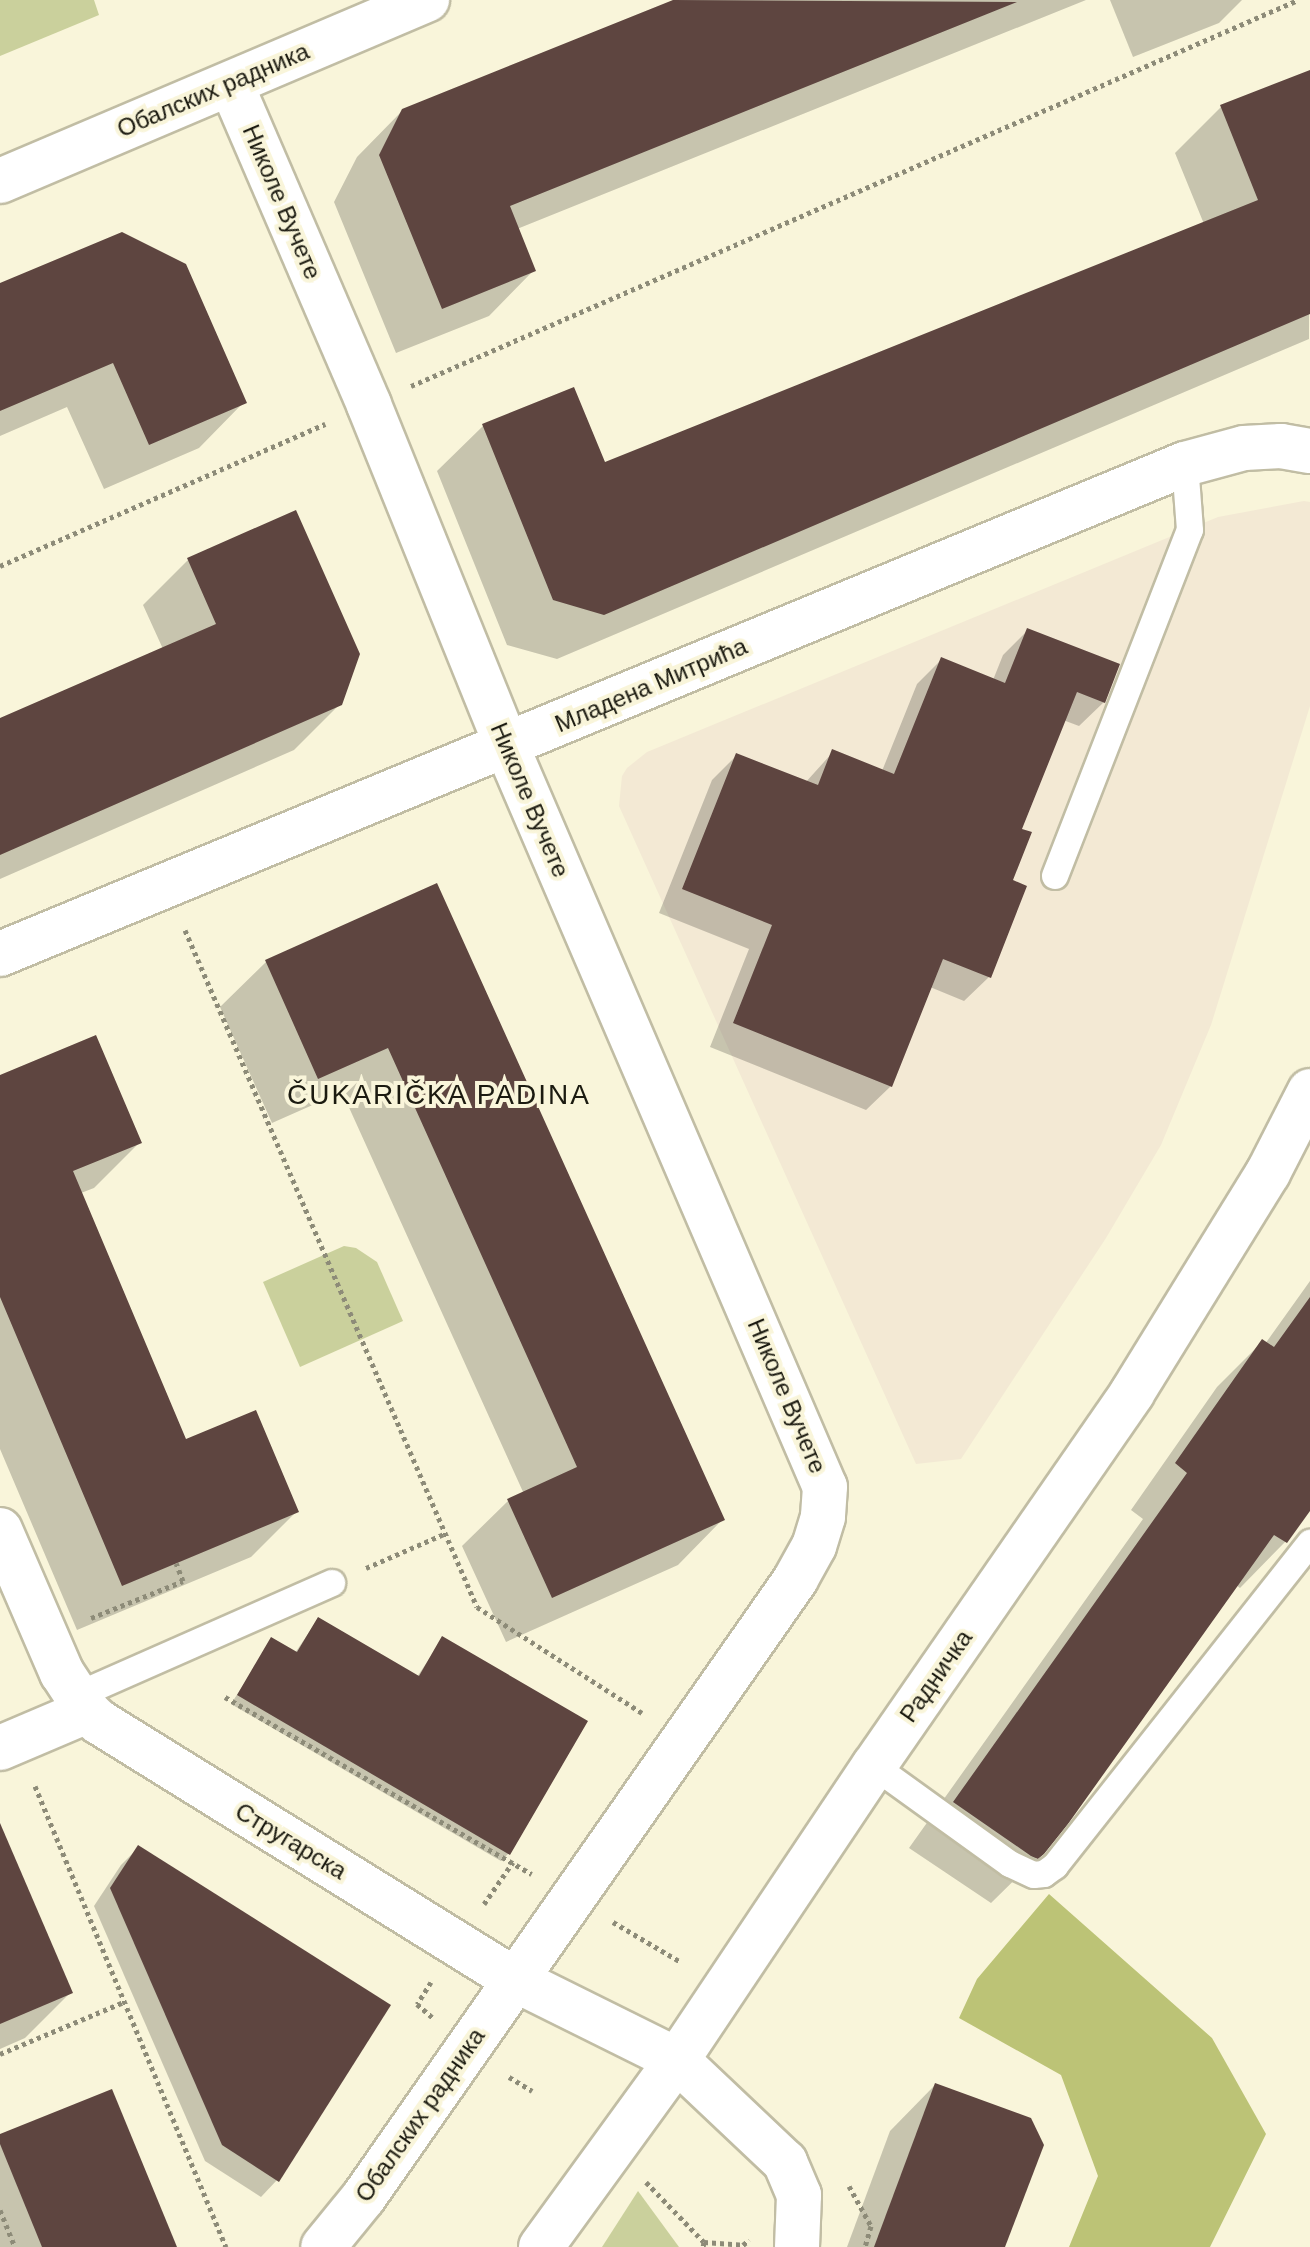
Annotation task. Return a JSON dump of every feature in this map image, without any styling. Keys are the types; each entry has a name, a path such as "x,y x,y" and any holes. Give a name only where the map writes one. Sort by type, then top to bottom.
{"street":[{"name":"Обалских радника","path":"0,181 427,0"},
{"name":"Николе Вучете","path":"231,84 369,405 507,747 816,1460 825,1487 823,1517"},
{"name":"Младена Митрића","path":"0,954 507,747 587,710 1185,464 1244,448 1281,446 1310,451"},
{"name":"Радничка","path":"541,2247 677,2060 1175,1326 1268,1173 1310,1091"},
{"name":"Обалских радника","path":"323,2247 363,2198 796,1579 814,1546 823,1517"},
{"name":"Стругарска","path":"0,1530 45,1636 81,1704 112,1733 514,1979 677,2060 785,2162 799,2195 797,2247"},
{"path":"8,1744 81,1704"}],"lane":[{"path":"1055,876 1190,530 1185,464"},
{"path":"874,1766 1010,1864 1034,1875 1044,1874 1055,1866 1310,1543"},
{"path":"81,1704 332,1583"}],"path":[{"path":"0,566 1298,0"},
{"path":"165,885 477,1607 682,1739"},
{"path":"332,1583 446,1533"},
{"path":"45,1636 183,1581 176,1563"},
{"path":"225,1697 540,1879"},
{"path":"8,1744 124,2002 226,2247"},
{"path":"482,1908 513,1862"},
{"path":"603,1916 681,1962"},
{"path":"0,2054 124,2002"},
{"path":"637,2173 704,2244 743,2245 754,2235"},
{"path":"0,2210 15,2247"}],"shaded area":[{"path":"1310,502 1310,706 1211,1025 1161,1145 1106,1238 961,1459 916,1464 619,806 622,776 647,752 1218,517"}],"green space":[{"path":"0,0 94,0 99,15 0,56"},
{"path":"344,1246 356,1248 377,1262 403,1321 300,1367 263,1282"},
{"path":"1049,1894 1212,2038 1266,2134 1210,2247 1069,2247 1098,2176 1061,2075 959,2018 977,1979"},
{"path":"638,2191 679,2247 602,2247"}],"building":[{"path":"673,0 1017,2 510,206 536,271 442,309 379,155 402,109"},
{"path":"1310,70 1310,314 604,615 553,600 482,424 574,387 605,462 1258,200 1220,105"},
{"path":"122,232 186,264 247,403 149,445 113,363 0,411 0,283"},
{"path":"296,510 360,654 342,705 0,855 0,718 216,624 187,558"},
{"path":"1027,628 1120,664 1105,703 1077,692 1022,829 1032,832 1013,880 1027,886 991,978 943,959 892,1087 733,1023 772,925 682,889 736,753 818,785 832,749 894,774 941,657 1005,683"},
{"path":"437,883 725,1520 552,1598 507,1499 577,1467 388,1048 318,1079 265,960"},
{"path":"96,1035 142,1143 73,1171 186,1439 256,1410 299,1512 122,1586 0,1297 0,1075"},
{"path":"1310,1297 1310,1511 1287,1543 1274,1535 1068,1824 1044,1854 1038,1859 1031,1856 953,1802 1187,1473 1175,1463 1262,1339 1274,1347"},
{"path":"318,1617 419,1676 442,1636 588,1721 510,1855 237,1695 271,1637 297,1652"},
{"path":"0,1823 73,1993 0,2024"},
{"path":"138,1845 391,2005 279,2182 222,2145 110,1888"},
{"path":"935,2083 1031,2118 1044,2145 1005,2247 874,2247"},
{"path":"112,2089 177,2247 42,2247 0,2144 0,2134"}],"district":[{"name":"ČUKARIČKA PADINA","path":"439,1095"}]}
